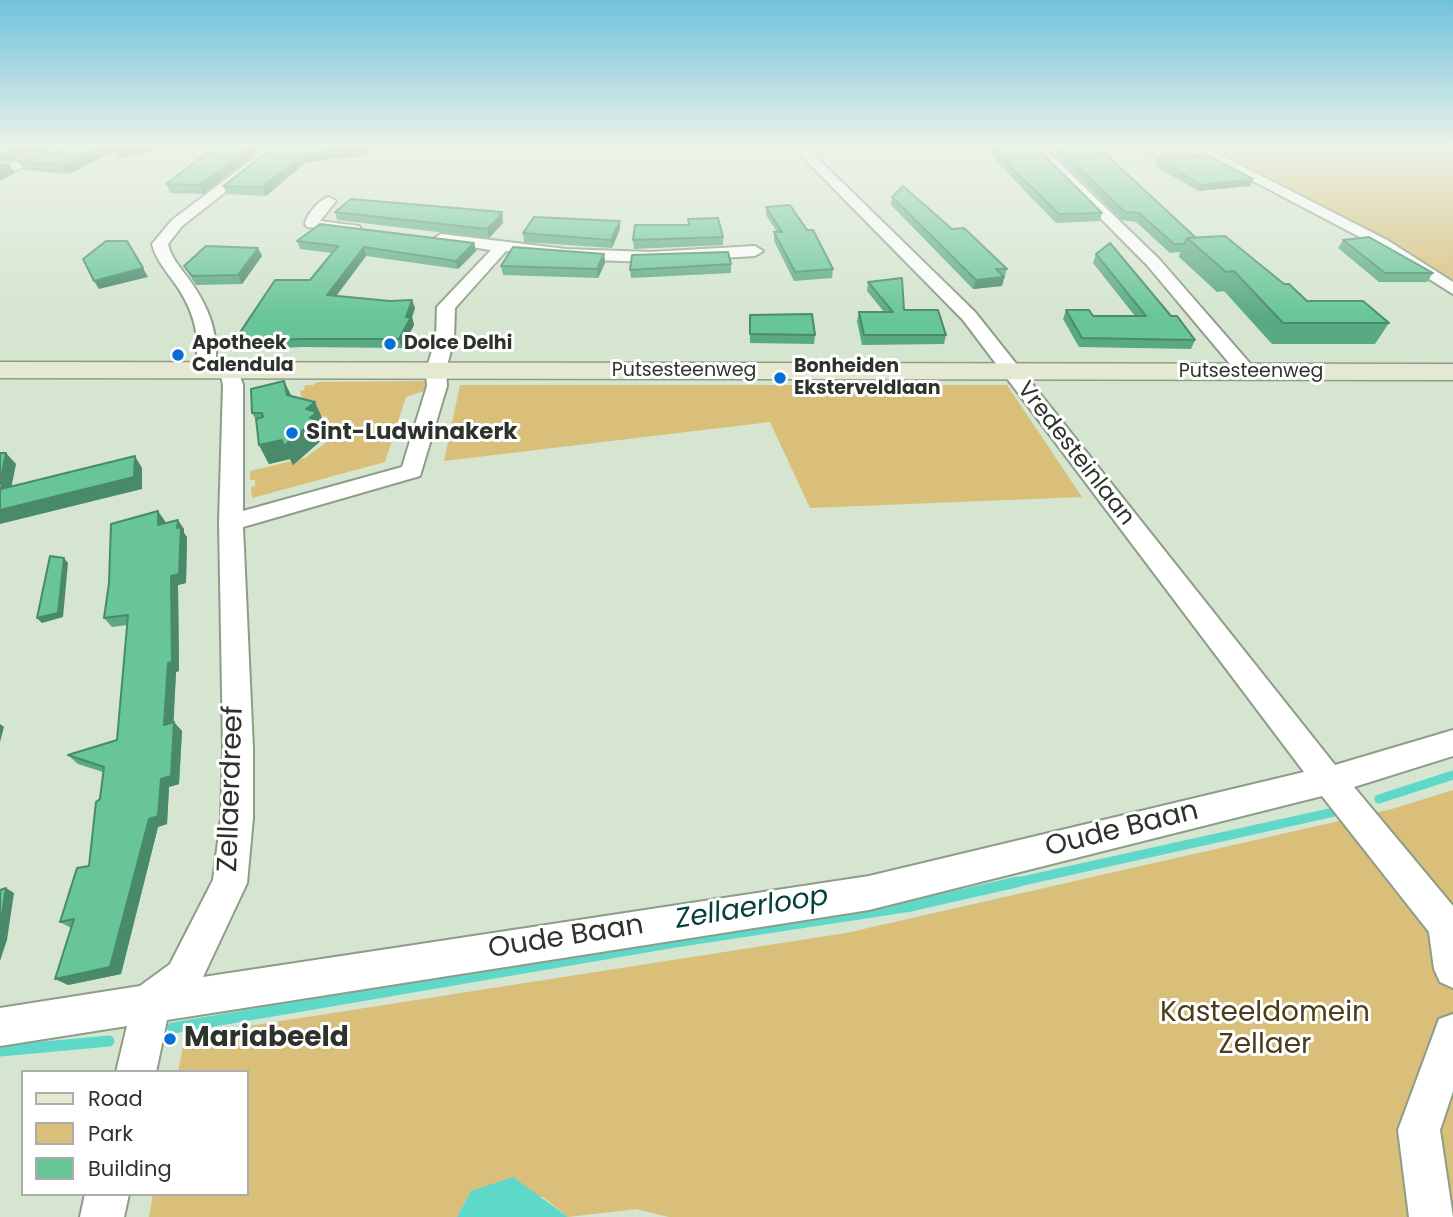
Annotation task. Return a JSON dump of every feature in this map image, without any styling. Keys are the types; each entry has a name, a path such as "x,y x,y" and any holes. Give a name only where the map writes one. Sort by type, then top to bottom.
{"main road":[{"name":"Putsesteenweg","path":"0,370 218,371 437,378 1012,372 1453,372"}],"street":[{"name":"Zellaerdreef","path":"152,1001 183,976 230,883 237,818 238,749 231,522 234,446 205,320 165,258 160,244 177,223 202,204"},
{"path":"327,204 313,219 312,224 376,232"},
{"name":"Vredesteinlaan","path":"856,204 969,316 1329,781 1446,925 1453,969"},
{"path":"1093,204 1153,262 1247,372"},
{"path":"1307,204 1382,243 1453,289"},
{"path":"427,238 566,254 650,257 754,251"},
{"path":"231,522 412,471 437,378 445,338 446,307 503,246"},
{"name":"Oude Baan","path":"0,1027 152,1001 869,893 1242,800 1329,781 1453,743"},
{"path":"136,1070 152,1001"},
{"path":"1430,1217 1419,1130 1453,1033"},
{"path":"102,1217 107,1196"}],"green space":[{"path":"1319,204 1453,204 1453,282 1392,242"},
{"path":"429,381 427,390 406,397 385,462 252,498 251,487 255,486 255,480 250,480 250,471 305,458 335,436 327,417 306,413 300,391 304,390 305,385 317,382"},
{"path":"460,385 1007,385 1082,497 810,508 770,422 444,461"},
{"name":"Kasteeldomein Zellaer","path":"1453,790 1453,1217 669,1217 636,1209 568,1217 543,1197 471,1191 457,1217 149,1217 153,1196 248,1196 248,1070 178,1070 185,1036 846,933 1392,809"}],"water":[{"path":"513,1177 568,1217 457,1217 471,1191"}],"building":[{"path":"345,204 407,204 502,212 499,215 502,215 487,229 335,212"},
{"path":"899,204 923,204 952,229 964,228 1007,269 996,269 1004,277 976,280"},
{"path":"1049,204 1093,204 1102,213 1059,214"},
{"path":"1116,204 1159,204 1195,237 1187,238 1184,244 1174,244 1139,213 1125,212"},
{"path":"790,205 807,230 813,230 833,269 795,272 774,232 782,232 766,207"},
{"path":"534,217 620,221 611,240 523,233"},
{"path":"718,218 723,237 633,240 635,225 689,225 688,219"},
{"path":"320,224 474,243 456,261 364,247 327,295 390,301 412,300 406,317 411,317 399,339 298,339 233,343 275,280 310,280 338,246 297,241"},
{"path":"1225,236 1284,284 1289,284 1307,301 1363,301 1389,323 1283,323 1234,271 1226,272 1187,238"},
{"path":"1369,237 1433,273 1385,273 1343,240"},
{"path":"106,241 127,241 143,268 94,281 83,259"},
{"path":"1110,243 1171,316 1177,316 1195,340 1082,338 1066,310 1089,310 1093,316 1146,316 1096,254"},
{"path":"206,246 258,248 238,275 192,276 184,266"},
{"path":"513,247 604,254 597,269 501,266"},
{"path":"728,252 731,264 630,270 632,255"},
{"path":"902,278 904,310 938,310 946,335 864,335 859,312 893,312 868,282"},
{"path":"812,314 815,335 750,334 750,315"},
{"path":"284,381 287,395 315,402 306,409 317,412 310,418 316,419 284,446 282,440 259,445 256,419 263,417 262,413 252,413 251,389"},
{"path":"0,453 6,453 0,484"},
{"path":"135,456 134,477 0,510 0,488"},
{"path":"158,511 158,525 178,520 177,528 181,527 179,574 171,576 172,662 168,663 164,725 174,722 171,776 161,779 158,816 149,819 110,967 55,979 74,919 60,922 77,868 89,866 96,802 100,799 104,767 68,755 117,740 128,615 104,618 109,583 111,524"},
{"path":"50,556 64,558 58,613 37,618"},
{"path":"6,888 0,928 0,890"}],"waterway":[{"name":"Zellaerloop","path":"1379,799 1453,775"},
{"name":"Zellaerloop","path":"1009,884 1334,812"},
{"name":"Zellaerloop","path":"173,1028 675,942 911,906 1017,882"},
{"name":"Zellaerloop","path":"0,1051 109,1041"}],"place":[{"name":"Dolce Delhi","path":"390,344"},
{"name":"Apotheek Calendula","path":"178,355"},
{"name":"Bonheiden Eksterveldlaan","path":"780,378"},
{"name":"Sint-Ludwinakerk","path":"292,433"},
{"name":"Mariabeeld","path":"170,1039"}]}
